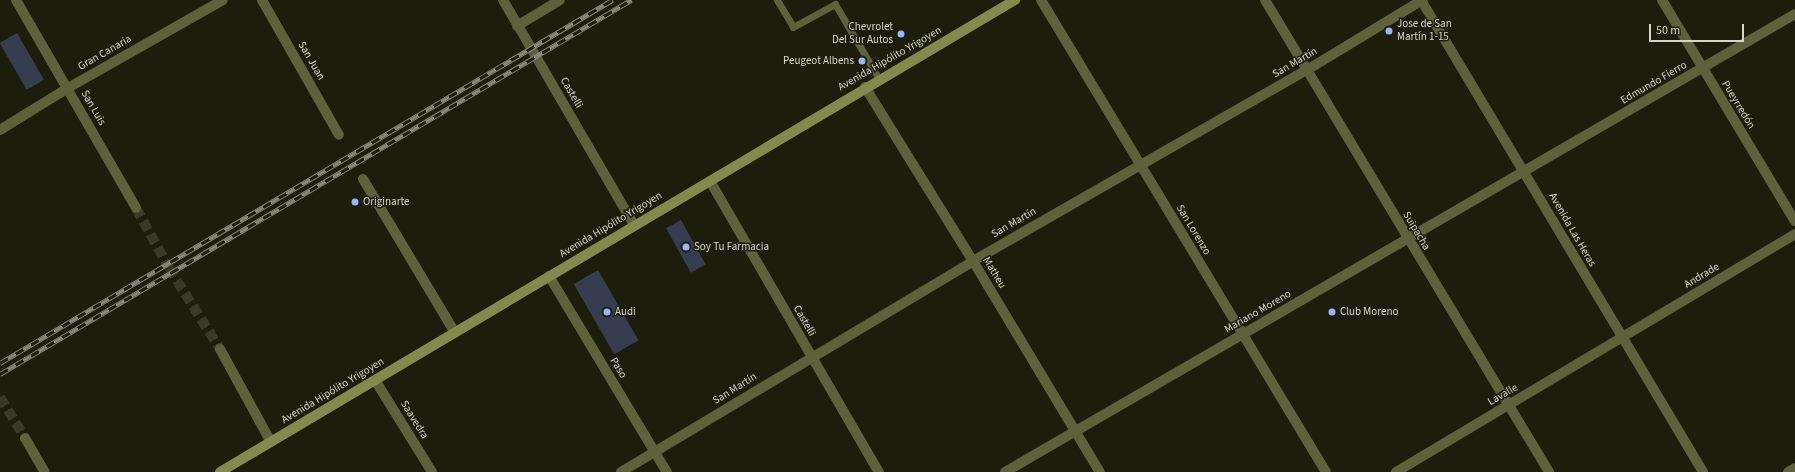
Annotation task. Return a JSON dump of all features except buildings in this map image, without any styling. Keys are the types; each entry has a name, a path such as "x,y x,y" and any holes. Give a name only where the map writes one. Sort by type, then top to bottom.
{"main road":[{"name":"Avenida Hipólito Yrigoyen","path":"220,472 710,181 865,87 1015,0"}],"street":[{"name":"San Luis","path":"16,0 136,208"},
{"name":"Gran Canaria","path":"0,130 68,88 222,0"},
{"name":"San Juan","path":"262,0 339,135"},
{"name":"Castelli","path":"503,0 634,225"},
{"path":"517,26 560,0"},
{"name":"San Lorenzo","path":"1041,0 1326,472"},
{"name":"Suipacha","path":"1264,0 1307,70 1406,239 1549,472"},
{"name":"San Martín","path":"622,472 810,357 973,260 1307,70 1422,0"},
{"name":"Avenida Las Heras","path":"1422,0 1622,339 1703,472"},
{"name":"Pueyrredón","path":"1662,0 1795,221"},
{"name":"Edmundo Fierro","path":"1523,171 1703,69 1795,14"},
{"name":"Matheu","path":"865,87 973,260 1100,472"},
{"name":"Mariano Moreno","path":"1005,472 1074,430 1243,336 1523,171"},
{"path":"363,179 455,332"},
{"name":"Castelli","path":"710,181 810,357 879,472"},
{"name":"Andrade","path":"1622,339 1795,234"},
{"name":"Paso","path":"549,276 667,472"},
{"name":"Lavalle","path":"1396,472 1622,339"},
{"path":"220,349 271,442"},
{"name":"Saavedra","path":"375,380 432,472"},
{"path":"25,438 45,472"},
{"path":"1788,472 1795,468"}],"lane":[{"path":"777,0 793,27 835,4 879,79"}],"tunnel":[{"path":"136,208 169,268 220,349"},
{"path":"0,397 25,438"}],"railway":[{"path":"0,363 612,0"},
{"path":"0,374 631,0"}],"place":[{"name":"Jose de San Martín 1-15","path":"1389,31"},
{"name":"Chevrolet Del Sur Autos","path":"901,34"},
{"name":"Peugeot Albens","path":"862,61"},
{"name":"Originarte","path":"355,202"},
{"name":"Soy Tu Farmacia","path":"686,247"},
{"name":"Audi","path":"607,312"},
{"name":"Club Moreno","path":"1332,312"}]}
